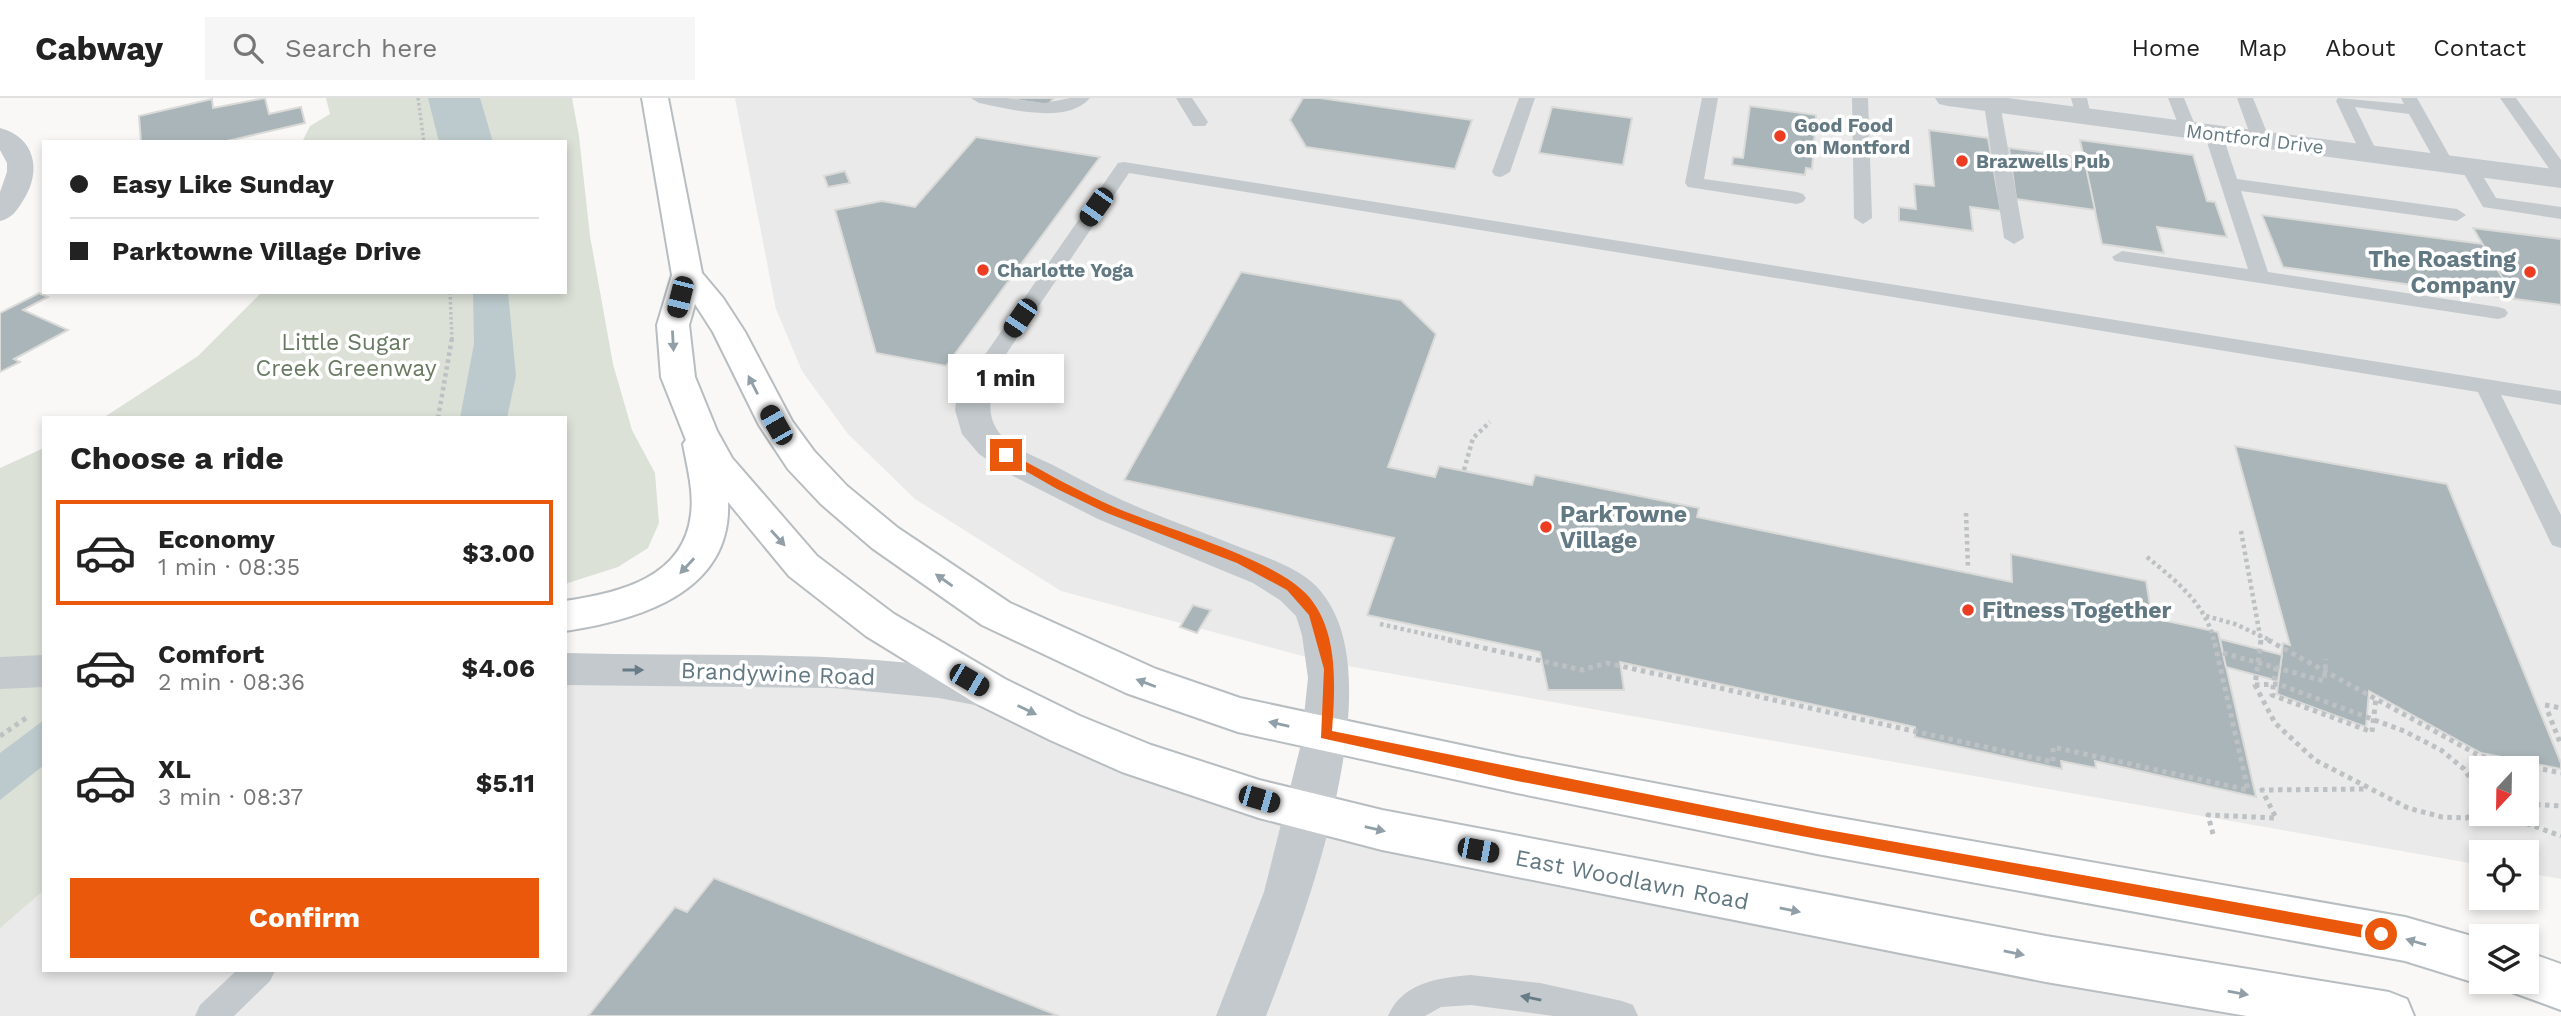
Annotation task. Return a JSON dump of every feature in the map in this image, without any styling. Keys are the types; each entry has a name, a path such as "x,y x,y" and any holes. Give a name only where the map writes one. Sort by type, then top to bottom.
{"main road":[{"name":"East Woodlawn Road","path":"655,98 687,275 673,325 678,377 699,431 718,465 803,566 880,625 990,691 1138,760 1308,813 1425,840 2020,954 2260,997 2389,1016"},
{"name":"East Woodlawn Road","path":"687,275 718,314 763,403 801,460 835,495 885,538 947,583 996,614 1141,681 1238,715 1325,735 1817,834 2405,939 2469,958"},
{"path":"567,616 611,610 645,597 668,583 694,558 703,544 710,515 699,431"},
{"path":"2539,979 2561,987"}],"street":[{"name":"Montford Drive","path":"1948,98 1992,104 2081,107 2200,132 2561,179"},
{"path":"0,136 17,152 22,169 18,187 0,212"},
{"path":"989,364 975,390 972,410 980,434 992,446 1030,470 1111,510 1268,573 1292,587 1306,600 1315,614 1330,669 1325,735 1296,866 1277,928 1247,1001"},
{"name":"Brandywine Road","path":"567,668 886,677 956,684 990,691"},
{"path":"0,673 42,671"}],"lane":[{"path":"979,98 1056,108 1082,98"},
{"path":"1184,98 1199,121"},
{"path":"1501,172 1527,98"},
{"path":"1710,98 1694,183 1797,198"},
{"path":"1860,98 1863,218"},
{"path":"2176,98 2231,184 2260,277"},
{"path":"2245,98 2261,139"},
{"path":"2508,98 2561,173"},
{"path":"2369,154 2344,101 2412,104 2457,165 2490,203 2561,213"},
{"path":"1992,104 2014,237"},
{"path":"989,364 1124,167 2561,398"},
{"path":"2231,184 2456,215"},
{"path":"2122,257 2498,313"},
{"path":"2486,386 2561,539"},
{"path":"211,1016 258,972"},
{"path":"1404,1016 1406,1010 1426,996 1456,989 1489,990 1622,1016"}],"path":[{"path":"418,98 424,140"},
{"path":"438,416 450,365 454,311 450,294"},
{"path":"1464,470 1473,438 1490,422"},
{"path":"1966,513 1968,568"},
{"path":"2241,531 2262,636 2255,685 2275,723 2315,760 2367,789 2408,808 2442,817 2469,816"},
{"path":"1380,624 1582,670 1607,663 2053,762 2053,747 2248,790 2210,624 2197,603 2172,576 2147,557"},
{"path":"2205,616 2235,624 2262,636 2480,756 2561,773"},
{"path":"2223,653 2324,681 2326,659"},
{"path":"2276,667 2272,695 2372,732 2376,698"},
{"path":"2255,685 2278,684 2404,732 2441,750 2469,776"},
{"path":"2545,705 2561,708"},
{"path":"2548,712 2561,745"},
{"path":"0,736 33,713"},
{"path":"2213,834 2208,815 2276,818 2262,790 2367,789"},
{"path":"2539,805 2561,806"},
{"path":"2534,826 2561,836"}],"shaded area":[{"path":"428,98 480,98 492,140 438,140"},
{"path":"735,98 2561,98 2561,879 2539,875 2539,840 2469,840 2469,863 1325,662 1061,591 915,499 848,434 802,371 776,309"},
{"path":"473,294 508,294 516,376 507,416 460,416 474,344"},
{"path":"655,677 943,694 980,707 1112,768 1252,817 1345,841 2254,1016 0,1016 0,884 42,851 42,972 567,972 567,680"},
{"path":"42,722 42,767 0,800 0,753"}],"green space":[{"name":"Little Sugar Creek Greenway","path":"326,98 572,98 590,236 613,364 632,430 655,473 659,523 648,548 618,567 567,583 567,416 106,416 198,356 260,294 567,294 567,140 303,140 310,126 330,114"},
{"path":"42,449 42,892 0,928 0,468"}],"building":[{"path":"265,98 269,114 301,107 305,123 232,140 141,140 139,116 212,99 213,108"},
{"path":"1003,98 1054,98 1048,105"},
{"path":"1303,98 1320,98 1472,120 1455,169 1306,147 1290,120"},
{"name":"Good Food on Montford","path":"1750,106 1816,115 1812,169 1806,168 1805,175 1732,165 1733,157 1743,158"},
{"path":"1552,107 1632,118 1623,165 1539,153"},
{"name":"Brazwells Pub","path":"1929,130 1988,138 2001,211 1970,207 1973,231 1899,221 1899,207 1916,209 1914,184 1934,186"},
{"path":"976,137 1100,157 946,366 876,353 835,210 882,201 915,207"},
{"path":"2080,140 2193,155 2207,201 2215,202 2227,237 2157,227 2164,253 2102,244"},
{"path":"2009,148 2084,158 2095,210 2016,199"},
{"path":"845,171 850,183 828,187 824,176"},
{"path":"2262,215 2483,244 2515,299 2283,267"},
{"name":"The Roasting Company","path":"2473,228 2561,239 2561,305 2515,299"},
{"name":"ParkTowne Village","path":"1241,272 1401,300 1436,334 1388,467 1435,477 1439,466 1532,485 1535,475 1699,508 1697,517 2012,582 2011,554 2146,581 2152,618 2218,632 2256,797 2095,761 2096,768 2061,761 2062,769 1915,737 1915,727 1620,662 1624,690 1548,690 1540,652 1367,615 1394,538 1124,480"},
{"path":"39,293 48,297 23,310 68,330 14,359 20,362 0,372 0,313"},
{"path":"2235,446 2447,484 2561,763 2561,769 2539,765 2539,756 2496,756 2481,753 2369,691 2366,727 2277,694 2283,643 2290,645"},
{"path":"1193,605 1211,610 1197,633 1180,627"},
{"path":"2220,639 2282,655 2278,681 2226,667"},
{"path":"714,878 1059,1016 588,1016 675,907 687,912"}],"place":[{"name":"Good Food on Montford","path":"1780,136"},
{"name":"Brazwells Pub","path":"1962,161"},
{"name":"Charlotte Yoga","path":"983,270"},
{"name":"The Roasting Company","path":"2530,272"},
{"name":"ParkTowne Village","path":"1546,527"},
{"name":"Fitness Together","path":"1968,610"}],"route":[{"path":"1006,455 1060,486 1111,510 1241,560 1292,587 1306,600 1315,614 1330,669 1325,735 1817,834 2381,934"}]}
